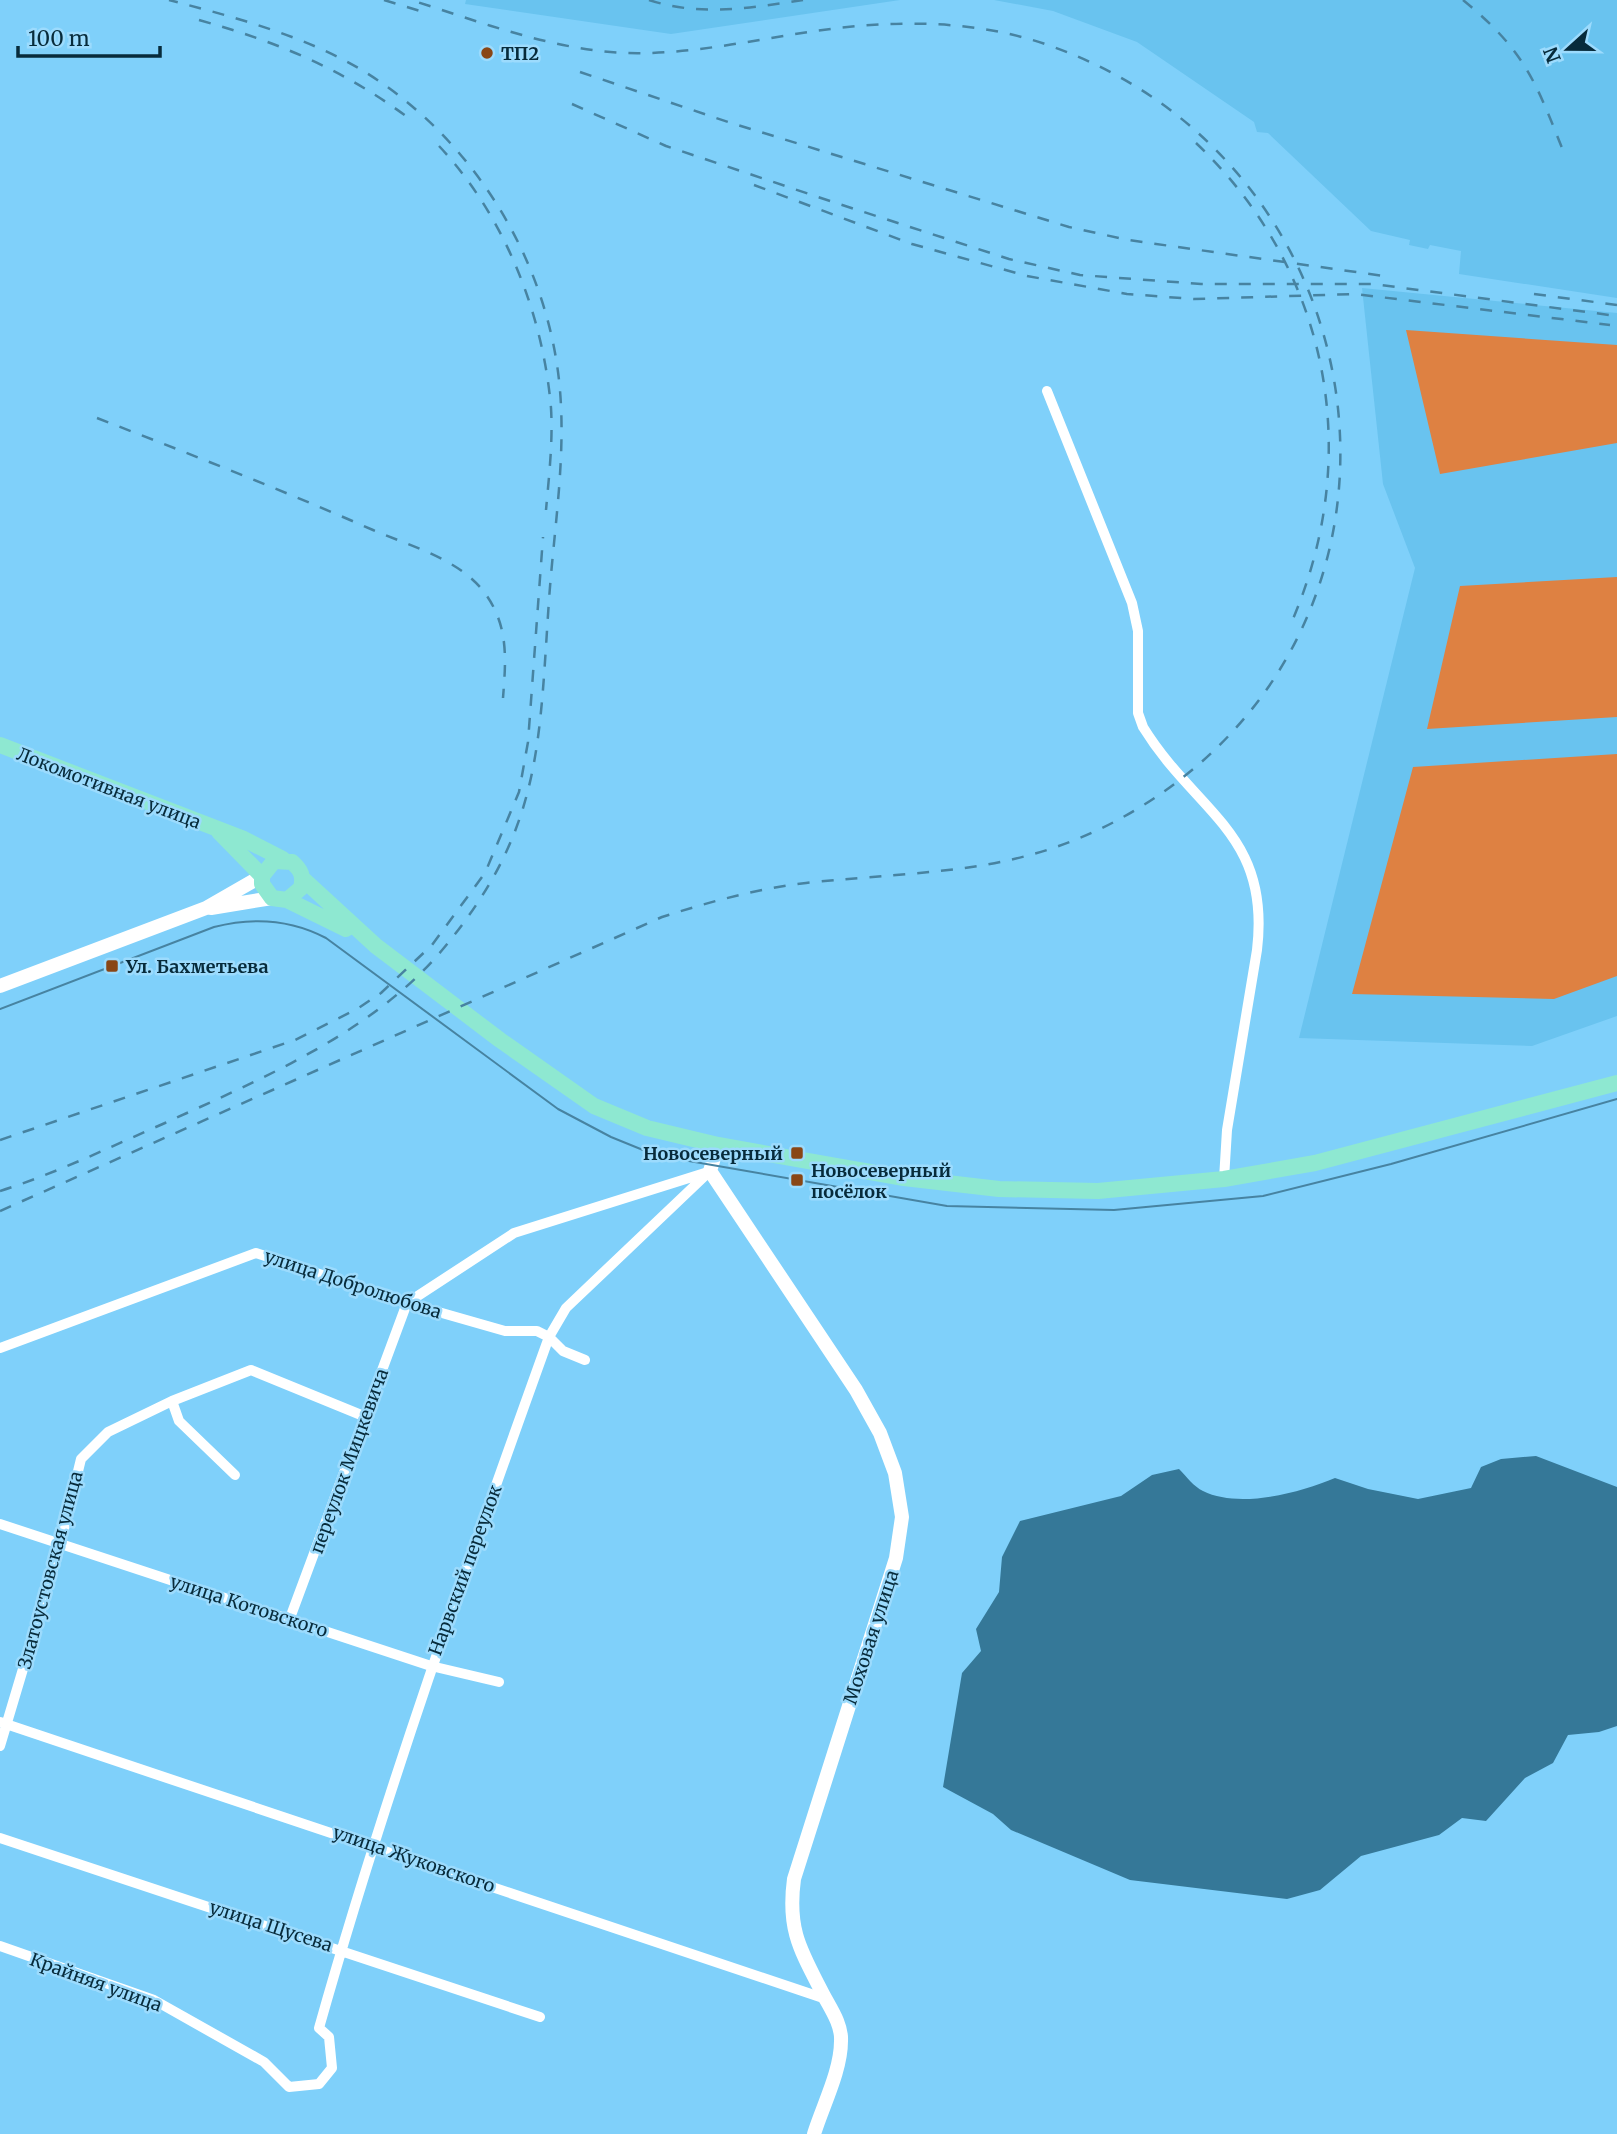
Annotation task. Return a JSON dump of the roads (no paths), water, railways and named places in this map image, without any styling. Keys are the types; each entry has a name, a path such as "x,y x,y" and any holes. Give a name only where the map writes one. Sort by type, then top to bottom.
{"main road":[{"name":"Локомотивная улица","path":"0,745 257,845 283,859"},
{"path":"218,831 262,876"},
{"path":"376,946 326,918 280,899 262,884 266,867 283,859 292,862 300,869 303,879 376,946 500,1040 594,1106 647,1128 718,1145 904,1178 999,1189 1098,1191 1224,1179 1315,1163 1617,1083"},
{"path":"280,899 296,896 303,879"}],"street":[{"path":"1047,391 1132,603 1138,631 1137,704 1140,720 1153,743 1242,849 1259,896 1258,941 1227,1130 1224,1179"},
{"path":"0,986 206,908 262,876"},
{"path":"206,908 280,899"},
{"path":"407,1303 514,1233 710,1171 718,1145"},
{"name":"Нарвский переулок","path":"318,2028 431,1666 549,1337 566,1308 710,1171"},
{"name":"Моховая улица","path":"710,1171 856,1390 880,1433 895,1473 902,1517 896,1558 794,1879 790,1910 795,1937 842,2038 840,2054 814,2134"},
{"name":"улица Добролюбова","path":"0,1348 256,1252 407,1303 505,1331 528,1330 549,1337 563,1351 585,1360"},
{"name":"переулок Мицкевича","path":"290,1618 407,1303"},
{"name":"Златоустовская улица","path":"0,1746 4,1723 60,1545 81,1459 108,1432 172,1401 251,1370 366,1417"},
{"path":"172,1401 179,1421 235,1475"},
{"name":"улица Котовского","path":"0,1524 431,1666 499,1682"},
{"name":"улица Жуковского","path":"4,1723 826,1999"},
{"name":"улица Щусева","path":"0,1838 540,2017"},
{"name":"Крайняя улица","path":"0,1946 154,2000 264,2062 289,2087 319,2084 332,2068 329,2037 318,2028"}],"tram line":[{"path":"0,1009 214,927 257,921 285,924 326,938 558,1109 611,1137 643,1150 689,1161 947,1206 1114,1210 1263,1196 1391,1164 1617,1099"}],"railway":[{"path":"0,1191 83,1159 239,1089 314,1051 384,1005 415,979 443,949 476,906 500,865 517,825 529,785 537,743 559,490 561,407 551,333 537,287 519,243 495,202 467,163 435,127 399,96 360,69 315,46 243,20 169,0"},
{"path":"384,0 420,11"},
{"path":"0,1211 662,917 733,897 787,886 938,871 1019,858 1059,846 1100,829 1142,806 1240,723 1305,622 1336,511 1336,396 1306,285 1247,185 1159,102 1045,44 960,26 902,24 844,27 697,49 626,53 544,41 411,0"},
{"path":"649,0 707,10 803,0"},
{"path":"1463,0 1501,35 1526,68 1545,105 1564,153"},
{"path":"199,20 257,38 311,60 363,87 414,122"},
{"path":"580,72 728,122 1069,227 1128,240 1384,276"},
{"path":"572,104 666,146 1009,259 1080,275 1201,284 1373,284 1617,316"},
{"path":"1196,143 1242,194 1278,249 1305,308 1322,370 1329,434 1326,499 1312,564 1289,628"},
{"path":"439,146 462,173 501,234 529,302 547,372 551,408 546,510"},
{"path":"754,185 912,244 1027,276 1127,294 1194,299 1355,294 1610,325"},
{"path":"1534,294 1617,305"},
{"path":"97,418 236,472 448,562 474,581 484,592 498,617 505,656 503,698"},
{"path":"0,1140 295,1040 357,1009 381,993 432,945 485,873 519,792 528,742 543,537"}],"place":[{"name":"ТП2","path":"487,53"},
{"name":"Ул. Бахметьева","path":"112,966"},
{"name":"Новосеверный","path":"797,1153"},
{"name":"Новосеверный посёлок","path":"797,1180"}]}
